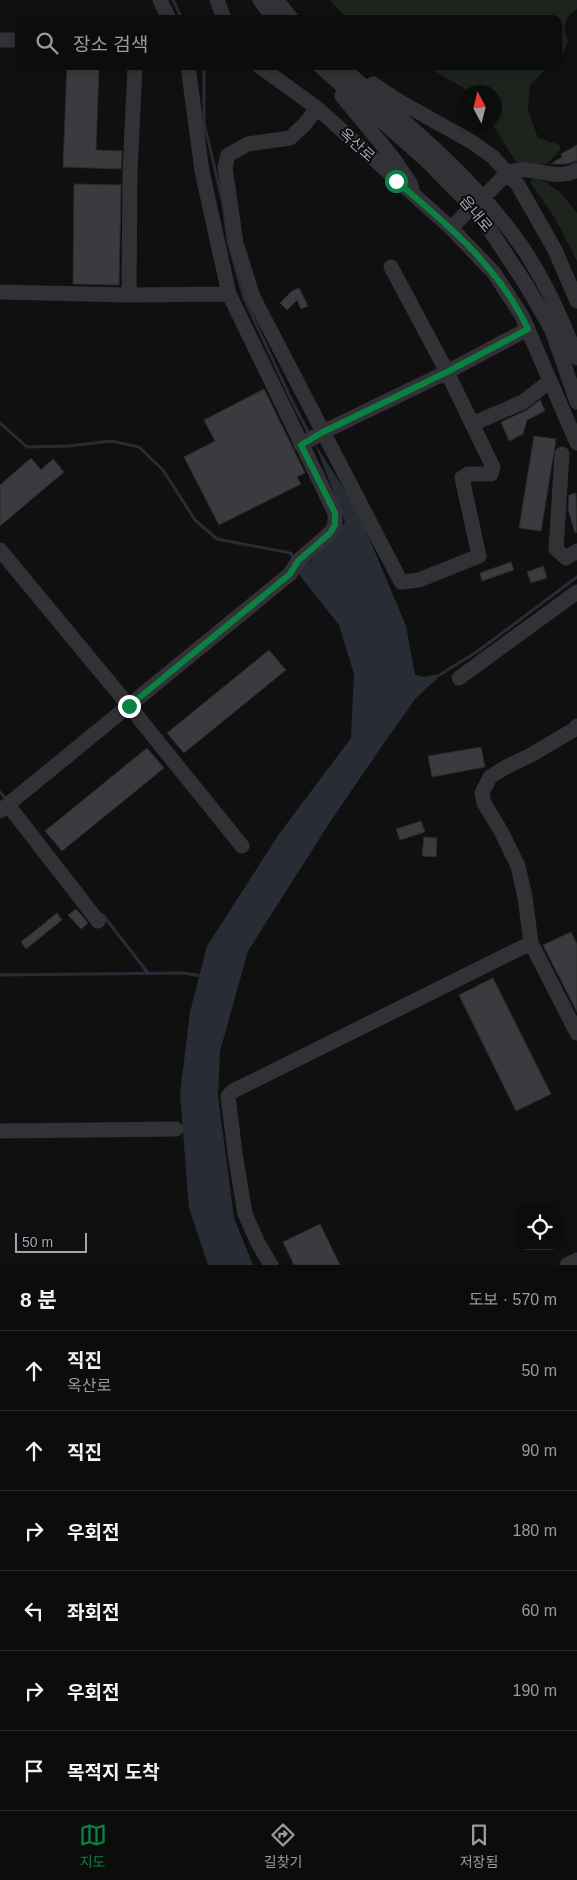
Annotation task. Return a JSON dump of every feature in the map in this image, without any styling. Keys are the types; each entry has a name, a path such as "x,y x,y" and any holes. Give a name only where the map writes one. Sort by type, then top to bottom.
{"street":[{"path":"160,0 167,15"},
{"path":"216,0 222,15"},
{"path":"260,0 271,15"},
{"path":"276,0 289,15"},
{"path":"0,40 15,40"},
{"path":"129,295 130,172 135,70"},
{"path":"98,921 4,808 290,574 298,561 335,525 335,513 229,294 202,171 189,70"},
{"name":"옥산로","path":"265,70 317,108 451,228 494,273 528,329 577,443"},
{"path":"316,70 344,98 393,158 410,183 414,196"},
{"name":"읍내로","path":"324,70 428,162 480,215 526,283 552,330 577,402"},
{"name":"읍내로","path":"344,70 461,174 501,219 528,256 548,290 564,322 577,358"},
{"path":"356,70 373,85 397,100 472,142 508,174 518,185 537,217 577,301"},
{"path":"317,108 305,124 290,138 248,144 228,156 225,167 236,244 253,297 400,582 419,580 479,556 462,478 468,474 491,474 493,467 447,372 391,267"},
{"path":"489,192 508,174 514,171 537,171 561,176 577,170"},
{"path":"451,228 466,213"},
{"path":"0,292 129,295 229,294"},
{"path":"301,445 323,432 447,372 528,329"},
{"path":"472,424 523,402 550,381"},
{"path":"562,454 556,549 566,558 577,551"},
{"path":"0,550 242,846"},
{"path":"459,678 577,592"},
{"path":"577,726 575,730 531,756 506,767 490,777 482,793 484,803 502,833 518,866 525,897 531,943 577,1033"},
{"path":"271,1265 258,1243 245,1214 228,1096 233,1090 531,943"},
{"path":"0,1131 176,1129"},
{"path":"567,1265 577,1260"}],"shaded area":[{"path":"330,0 577,0 577,9 568,16 564,29 568,41 562,53 562,15 343,15"},
{"path":"432,70 545,70 530,85 528,110 538,138 560,145 560,150 547,164 527,165 515,161 496,130 502,130 502,85 459,85"},
{"path":"534,179 544,181 560,192 577,213 577,261 555,218 530,182"},
{"path":"315,444 357,509 406,626 415,675 424,677 443,673 416,698 384,743 332,819 248,951 220,1051 218,1096 234,1218 253,1265 208,1265 189,1208 180,1094 190,1012 207,946 279,834 351,738 354,674 339,625 297,572 290,553 309,563 345,522"}],"building":[{"path":"67,70 99,70 96,150 122,151 121,169 63,167"},
{"path":"577,145 577,161 566,164 551,164 562,157 561,154"},
{"path":"74,184 121,185 119,285 73,284"},
{"path":"299,288 308,306 301,309 297,300 287,310 280,303 292,291"},
{"path":"264,389 305,473 297,477 301,484 219,525 184,457 215,441 204,420"},
{"path":"540,400 545,411 527,420 523,434 509,441 501,422 527,410"},
{"path":"534,436 556,439 541,531 519,528"},
{"path":"31,458 41,470 53,459 64,472 0,526 0,485"},
{"path":"576,493 577,532 575,533 568,509 569,495"},
{"path":"511,562 514,570 482,581 480,573"},
{"path":"543,566 547,578 531,583 527,572"},
{"path":"269,650 286,670 184,753 167,733"},
{"path":"481,747 485,767 432,777 428,756"},
{"path":"147,748 164,768 62,851 45,831"},
{"path":"421,821 425,832 400,840 396,829"},
{"path":"424,837 437,838 436,857 422,856"},
{"path":"76,909 88,923 81,929 68,915"},
{"path":"57,913 62,920 26,949 21,942"},
{"path":"571,932 577,944 577,1012 543,945"},
{"path":"493,978 551,1094 516,1111 459,995"},
{"path":"320,1224 340,1265 294,1265 283,1242"}],"waterway":[{"path":"173,0 180,15"},
{"path":"204,70 204,123 223,203 228,241 244,298 310,436"},
{"path":"0,423 27,447 69,446 111,441 139,447 163,470 195,520 217,539 290,553 293,556"},
{"path":"441,674 478,651 577,577"},
{"path":"0,792 8,801"},
{"path":"103,915 148,973"},
{"path":"0,975 183,973 202,976"}],"route":[{"path":"129,706 290,574 298,561 330,533 335,525 335,513 301,445 323,432 447,372 528,329 522,316 494,273 451,228 396,181"}]}
